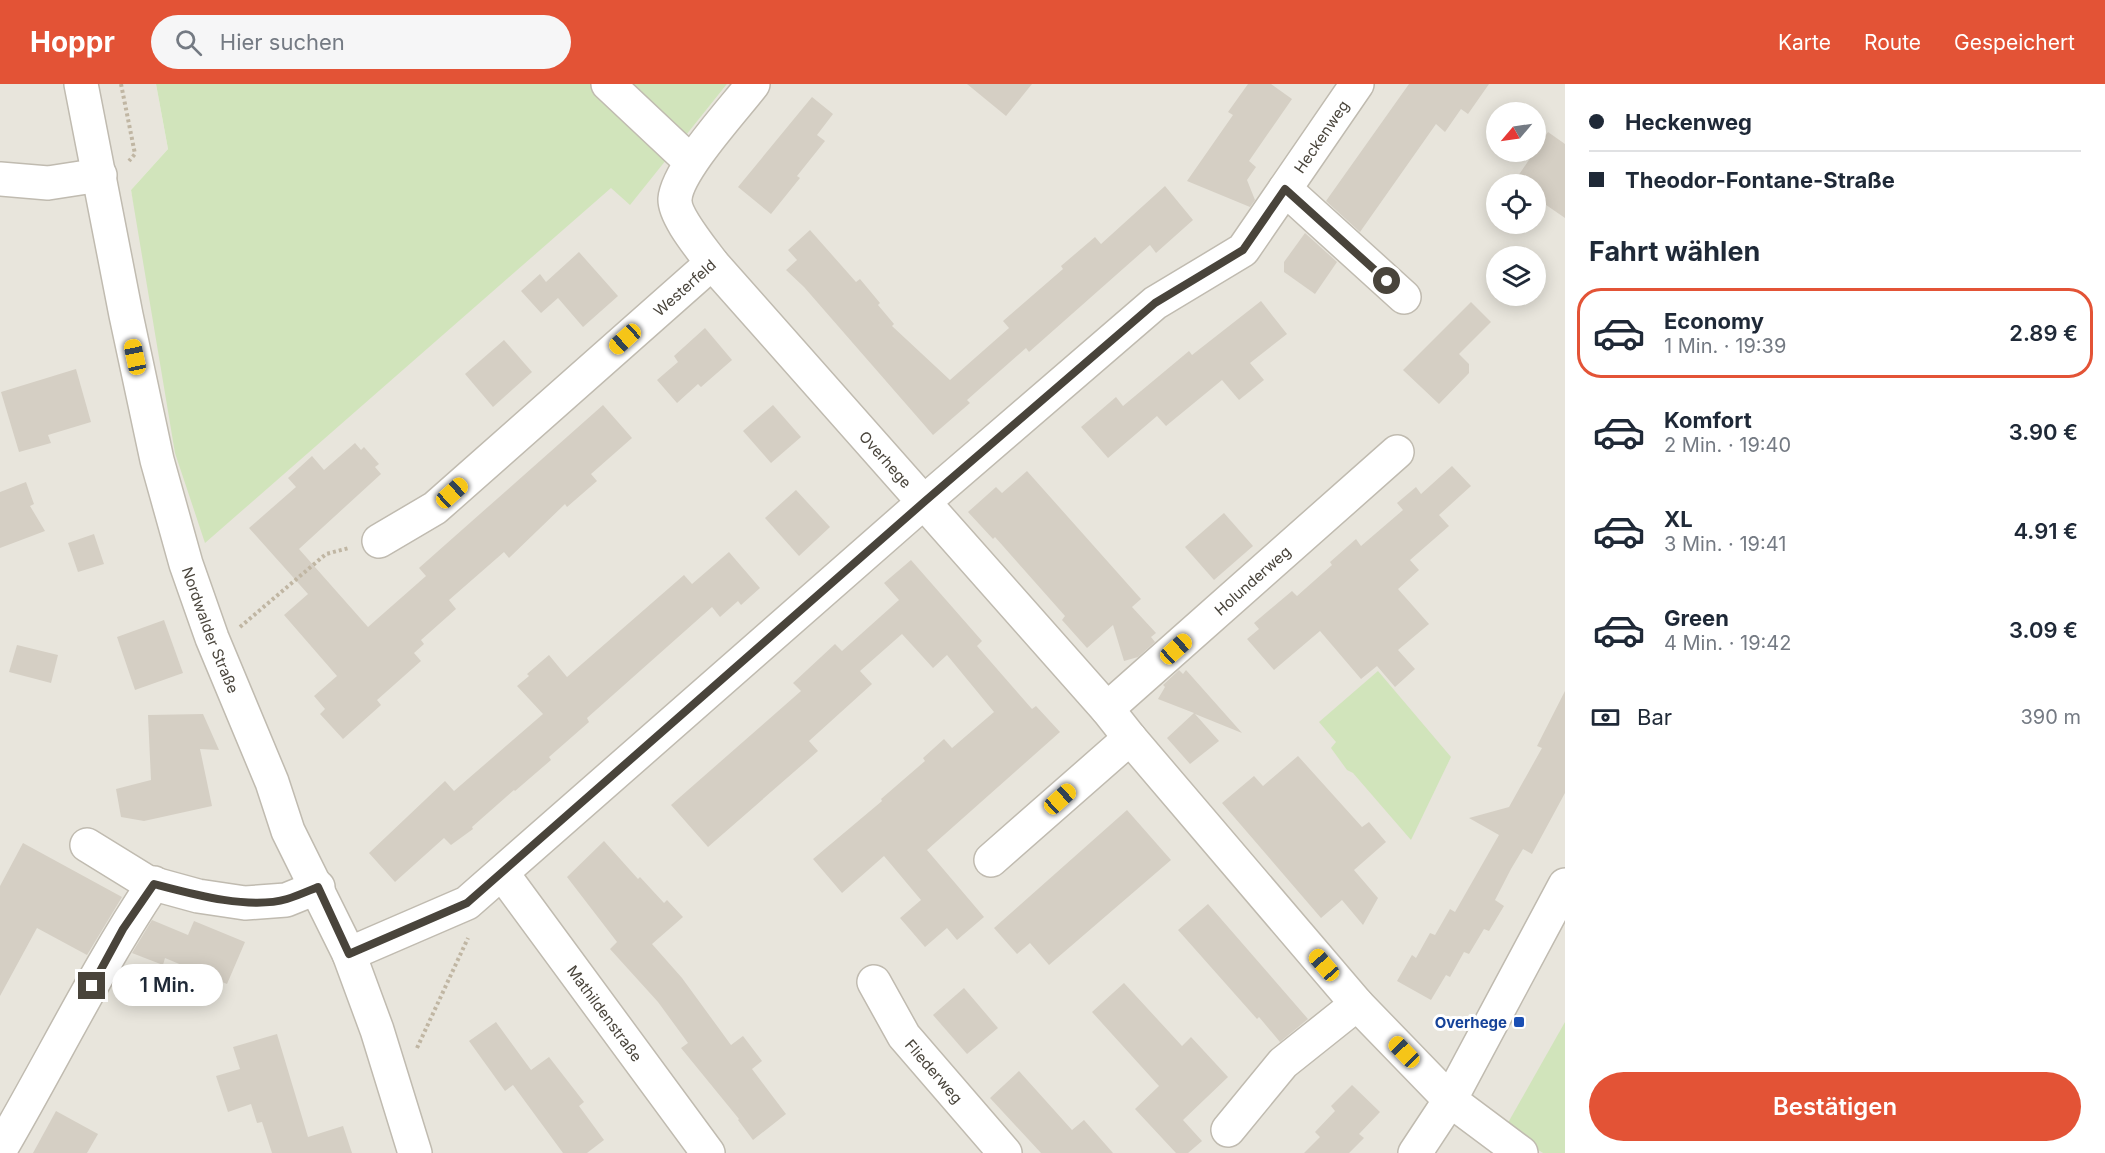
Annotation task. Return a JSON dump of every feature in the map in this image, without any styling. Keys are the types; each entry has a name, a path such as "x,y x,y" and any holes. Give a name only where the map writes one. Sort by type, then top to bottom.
{"street":[{"name":"Nordwalder Straße","path":"81,84 157,460 186,564 212,638 272,782 288,831 318,887 349,954 377,1029 415,1153"},
{"path":"608,84 691,162"},
{"name":"Westerfeld","path":"379,541 435,508 712,263 685,226 675,200 683,174 691,162 753,84"},
{"name":"Heckenweg","path":"349,954 467,903 924,502 1155,303 1243,250 1357,84"},
{"path":"0,178 48,183 100,175"},
{"name":"Heckenweg","path":"1285,189 1404,297"},
{"name":"Overhege","path":"712,263 1107,709 1357,1004 1450,1100 1521,1153"},
{"name":"Holunderweg","path":"1107,709 1397,452"},
{"path":"990,860 1130,738"},
{"path":"87,845 147,882 198,896 245,903 286,900 318,887"},
{"name":"Mathildenstraße","path":"502,873 708,1153"},
{"path":"0,1150 40,1082 123,929 154,884"},
{"path":"1415,1153 1450,1100 1565,885"},
{"name":"Fliederweg","path":"874,982 904,1035 1005,1153"},
{"path":"1228,1130 1283,1063 1357,1004"}],"path":[{"path":"241,626 326,554 379,541"},
{"path":"389,1067 413,1058 473,925 467,903"}],"shaded area":[{"path":"0,84 156,84 168,149 131,190 205,542 611,187 630,204 727,84 1565,84 1565,1153 0,1153"}],"green space":[{"path":"156,84 727,84 630,205 611,188 205,543 175,453 131,190 168,149"},
{"path":"1378,671 1451,757 1411,840 1353,773 1347,770 1331,748 1336,742 1319,722"},
{"path":"1565,1022 1565,1153 1543,1153 1505,1128"}],"building":[{"path":"967,84 1032,84 1006,116"},
{"path":"1248,84 1271,84 1292,99 1249,161 1256,167 1247,180 1255,200 1250,207 1187,181 1233,115 1228,112"},
{"path":"1409,84 1489,84 1468,114 1461,109 1445,132 1436,124 1360,232 1326,201"},
{"path":"812,97 833,114 817,135 825,141 797,176 800,178 771,214 738,187"},
{"path":"1548,132 1565,144 1565,218 1546,205 1546,174 1519,174 1528,162 1546,162 1546,135"},
{"path":"1165,186 1193,220 1156,253 1150,245 1029,352 1026,348 967,400 970,403 933,435 804,287 786,270 797,260 788,250 810,230 856,282 860,279 880,303 878,305 894,324 892,326 950,380 1009,328 1003,321 1063,269 1061,266 1095,237 1101,244"},
{"path":"1305,233 1337,262 1315,294 1284,272 1284,262"},
{"path":"579,252 618,296 583,327 558,298 541,313 521,291 540,274 546,282"},
{"path":"1261,301 1287,334 1250,363 1264,380 1239,400 1222,380 1166,426 1157,416 1108,458 1081,427 1116,397 1123,406 1189,351 1192,355"},
{"path":"1471,302 1491,322 1459,354 1469,364 1469,373 1439,404 1403,370"},
{"path":"705,328 732,360 701,387 698,384 677,403 657,380 678,362 674,356"},
{"path":"504,340 532,372 493,407 465,374"},
{"path":"76,369 91,422 48,435 51,443 19,452 1,392"},
{"path":"603,405 632,438 591,474 597,481 567,507 565,504 509,558 504,552 449,600 456,609 421,640 424,644 414,653 421,661 377,700 381,705 343,739 320,714 325,709 314,696 337,676 284,615 308,594 249,528 296,487 288,478 312,456 324,470 355,443 361,450 364,447 379,464 375,467 381,474 299,549 368,627 426,576 419,568"},
{"path":"773,405 801,437 771,463 743,431"},
{"path":"1452,466 1471,486 1439,515 1449,526 1410,560 1419,570 1398,589 1429,624 1398,650 1415,669 1395,687 1377,666 1361,679 1320,631 1274,670 1247,639 1259,629 1254,623 1292,591 1297,596 1332,565 1330,562 1356,539 1361,546 1403,510 1397,503 1416,487 1421,494"},
{"path":"1027,471 1141,599 1132,607 1156,633 1151,637 1155,642 1138,657 1124,661 1113,625 1087,648 1062,620 1065,616 995,537 993,539 968,512 996,487 1002,493"},
{"path":"26,482 34,504 30,506 45,531 0,548 0,492"},
{"path":"796,490 830,527 799,556 765,518"},
{"path":"1224,513 1253,546 1214,580 1185,547"},
{"path":"94,534 104,564 78,572 68,543"},
{"path":"729,552 760,588 741,605 738,601 720,617 712,607 587,718 589,722 549,757 551,760 472,827 473,829 451,845 444,838 395,882 369,853 445,781 454,791 543,714 517,686 529,676 527,674 549,655 567,677 684,575 692,584"},
{"path":"911,560 982,641 977,646 1032,709 1036,706 1060,732 927,850 984,917 957,940 947,928 925,947 900,918 921,900 884,856 842,893 813,859 882,801 881,799 925,761 923,758 944,739 952,748 994,712 947,655 933,668 902,634 860,671 872,684 809,741 818,751 708,847 671,805 801,691 793,683 835,644 842,651 899,600 884,583"},
{"path":"164,620 183,673 135,690 117,637"},
{"path":"17,645 58,655 51,683 9,672"},
{"path":"1179,670 1183,674 1186,670 1242,733 1195,714 1219,741 1190,764 1167,738 1194,713 1158,699 1165,687 1163,685"},
{"path":"1565,691 1565,793 1532,854 1523,849 1511,869 1495,900 1504,906 1489,931 1484,929 1469,954 1464,952 1450,977 1446,975 1431,1000 1397,981 1412,955 1416,958 1430,933 1435,935 1450,909 1455,912 1499,835 1469,818 1509,807 1542,748 1537,746"},
{"path":"203,714 219,750 200,749 212,806 144,821 121,817 116,789 151,780 148,715"},
{"path":"1298,756 1362,827 1369,822 1386,842 1354,870 1378,898 1363,925 1342,900 1321,918 1222,803 1254,776 1263,786"},
{"path":"1127,810 1171,860 1049,965 1030,943 1017,954 994,928"},
{"path":"604,841 638,879 640,877 664,903 667,900 683,917 652,944 682,978 731,1045 743,1036 762,1061 752,1069 786,1114 753,1140 739,1119 681,1048 688,1043 658,1002 610,949 617,942 567,877"},
{"path":"23,843 122,897 87,955 37,928 0,996 0,886"},
{"path":"1208,904 1308,1019 1280,1042 1178,930"},
{"path":"152,920 188,935 194,921 245,942 227,984 165,958 163,965 132,953"},
{"path":"1124,983 1182,1046 1191,1037 1228,1077 1183,1120 1202,1141 1188,1153 1176,1153 1135,1109 1159,1086 1092,1012"},
{"path":"964,988 998,1028 967,1054 933,1015"},
{"path":"496,1022 531,1070 549,1057 584,1102 579,1106 604,1140 587,1153 563,1153 513,1085 505,1091 469,1041"},
{"path":"277,1034 308,1137 343,1126 352,1153 272,1153 262,1122 257,1123 251,1104 228,1112 216,1076 240,1069 233,1047"},
{"path":"1019,1071 1072,1130 1084,1120 1113,1153 1041,1153 990,1098"},
{"path":"1352,1085 1380,1112 1359,1134 1364,1138 1349,1153 1304,1153 1320,1137 1315,1132 1335,1111 1331,1106"},
{"path":"56,1111 98,1134 87,1153 33,1153"}],"place":[{"name":"Overhege","path":"1519,1022"}],"route":[{"path":"92,986 123,929 154,884 198,896 245,903 286,900 318,887 349,954 467,903 924,502 1155,303 1243,250 1285,189 1387,281"}]}
